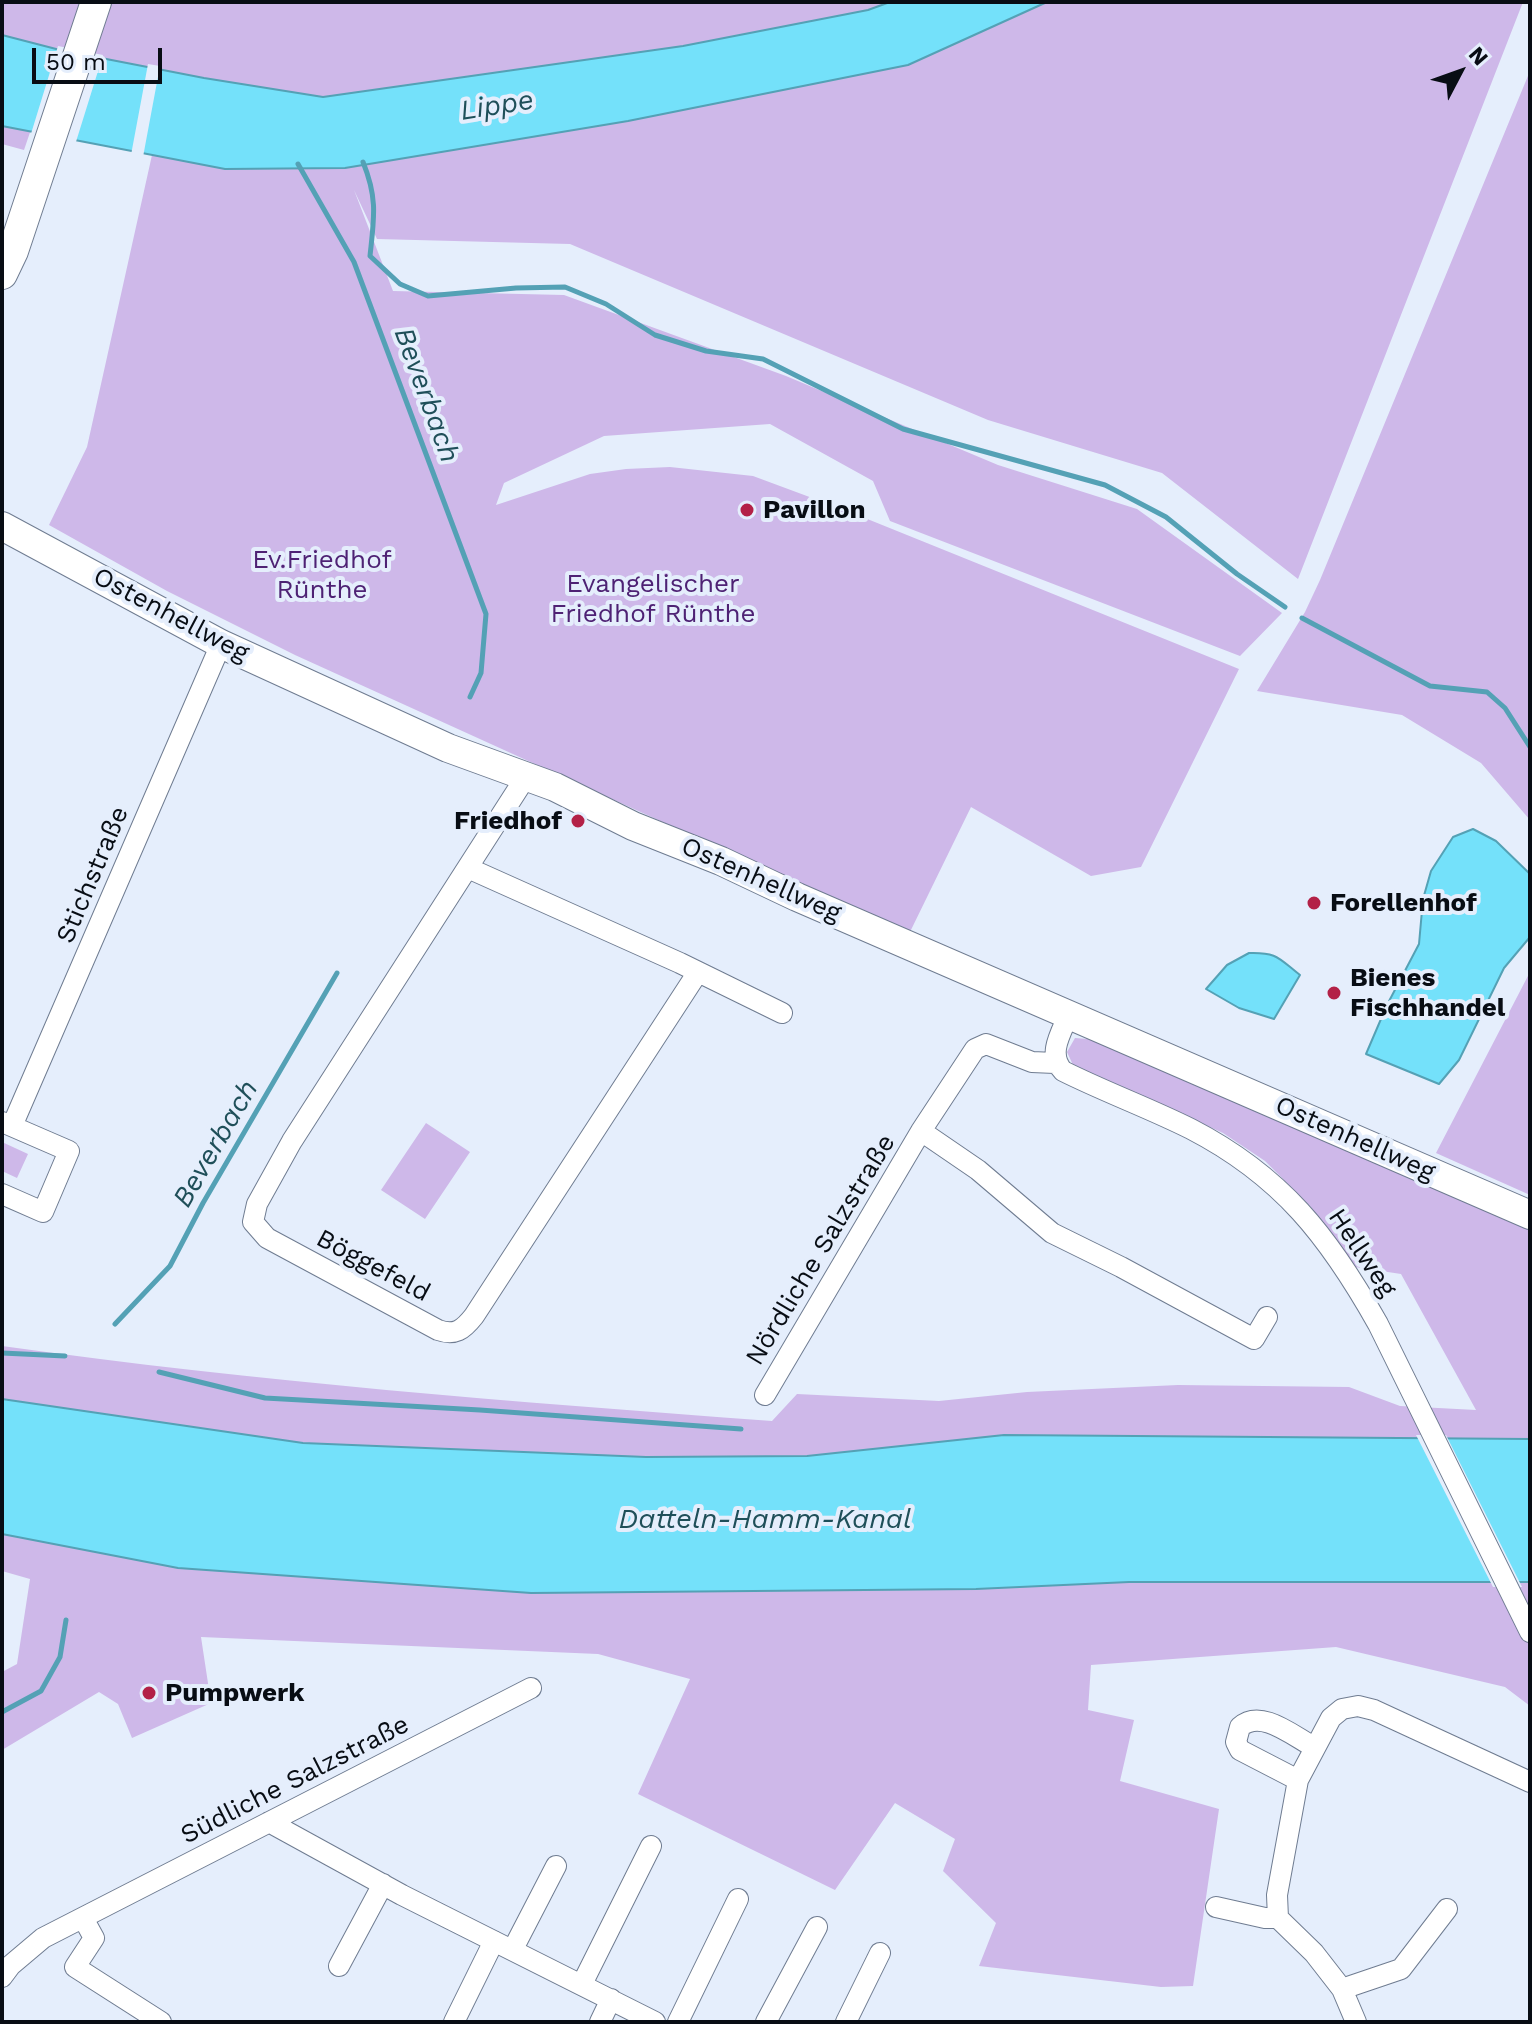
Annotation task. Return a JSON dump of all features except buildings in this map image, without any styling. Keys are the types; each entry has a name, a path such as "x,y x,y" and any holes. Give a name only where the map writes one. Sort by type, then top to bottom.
{"main road":[{"path":"2,274 47,153 96,2"},
{"name":"Ostenhellweg","path":"2,526 221,644 448,748 527,775 633,826 721,861 797,897 1530,1215"}],"street":[{"name":"Stichstraße","path":"2,1194 43,1212 69,1151 7,1124 221,644"},
{"name":"Böggefeld","path":"527,775 292,1141 257,1204 253,1222 267,1238 438,1330 448,1334 457,1332 474,1316 698,972"},
{"path":"468,868 782,1013"},
{"path":"1055,1063 1054,1052 1069,1014"},
{"name":"Nördliche Salzstraße","path":"765,1395 921,1131 975,1049 986,1044 1032,1062 1055,1063"},
{"name":"Hellweg","path":"1055,1063 1077,1079 1191,1130 1241,1159 1276,1187 1324,1238 1352,1279 1527,1626"},
{"name":"Nördliche Salzstraße","path":"921,1131 978,1170 1052,1233 1254,1339 1267,1317"},
{"name":"Südliche Salzstraße","path":"2,1977 11,1965 43,1938 531,1688"},
{"path":"1356,2022 1342,1989 1314,1953 1278,1918 1277,1895 1298,1780 1331,1718 1342,1709 1358,1706 1374,1710 1530,1782"},
{"path":"1298,1780 1240,1750 1236,1734 1245,1722 1265,1720 1314,1747"},
{"path":"269,1822 383,1884 655,2022"},
{"path":"582,1984 651,1846"},
{"path":"513,1949 556,1866"},
{"path":"339,1966 383,1884"},
{"path":"678,2022 738,1899"},
{"path":"1216,1907 1278,1918"},
{"path":"1342,1989 1401,1969 1447,1909"},
{"path":"83,1918 94,1938 75,1967 161,2022"},
{"path":"766,2022 817,1927"},
{"path":"454,2022 494,1941"},
{"path":"846,2022 880,1953"},
{"path":"600,2022 611,1999"}],"green space":[{"path":"2,2 890,2 868,10 683,46 323,97 58,50 24,150 2,144"},
{"path":"1047,2 1523,2 1298,579 1162,473 988,420 570,244 377,239 354,190 393,291 564,295 786,376 998,465 1137,509 1282,613 1240,656 890,521 873,481 770,424 604,436 504,483 496,505 590,474 626,469 670,467 753,476 1239,669 1141,867 1091,876 971,807 909,934 295,655 167,591 49,525 87,447 152,155 225,169 908,65"},
{"path":"1530,71 1530,820 1481,763 1402,715 1257,691 1305,612 1320,580"},
{"path":"1530,972 1530,1195 1436,1153"},
{"path":"1075,1038 1101,1040 1530,1229 1530,1439 1004,1435 807,1456 646,1457 303,1443 2,1399 2,1346 290,1381 772,1421 797,1394 939,1401 1027,1392 1178,1385 1349,1387 1400,1406 1476,1410 1401,1274 1355,1267 1310,1206 1265,1161 1223,1133 1073,1065 1067,1052"},
{"path":"426,1123 470,1152 425,1219 381,1190"},
{"path":"2,1142 28,1154 17,1178 2,1171"},
{"path":"2,1534 178,1568 975,1589 1129,1582 1530,1582 1530,1706 1505,1687 1336,1647 1091,1665 1088,1710 1134,1720 1120,1781 1219,1809 1193,1986 1161,1987 979,1966 996,1923 943,1871 955,1839 895,1803 835,1890 638,1794 690,1679 598,1654 201,1637 211,1703 132,1738 118,1704 99,1692 2,1750 2,1672 17,1664 30,1579 2,1571"}],"water":[{"name":"Lippe","path":"890,2 1047,2 908,65 628,121 345,168 225,169 2,126 2,35 60,50 204,78 323,97 683,46 868,10"},
{"path":"1473,829 1496,841 1530,874 1530,937 1504,968 1459,1060 1439,1084 1366,1054 1419,944 1423,899 1431,871 1453,837"},
{"path":"1249,953 1272,955 1300,975 1274,1019 1239,1008 1206,989 1227,965"},
{"name":"Datteln-Hamm-Kanal","path":"2,1399 303,1443 646,1457 807,1456 1004,1435 1530,1439 1530,1582 1129,1582 976,1589 531,1593 178,1568 2,1534"}],"pier":[{"path":"58,46 103,55 75,145 30,137"},
{"path":"148,64 160,66 143,157 131,155"},
{"path":"1416,1435 1446,1435 1522,1587 1493,1587"}],"waterway":[{"path":"363,162 373,198 370,256 400,284 428,296 565,287 606,304 655,335 706,351 763,359 903,429 1105,485 1166,517 1237,574 1285,607"},
{"name":"Beverbach","path":"298,164 354,262 486,614 481,673 470,697"},
{"path":"1302,618 1430,686 1487,692 1505,708 1530,747"},
{"name":"Beverbach","path":"115,1324 170,1266 203,1203 337,973"},
{"path":"2,1353 65,1356"},
{"path":"159,1372 265,1398 741,1429"},
{"name":"Beverbach","path":"2,1712 41,1691 60,1657 66,1620"}],"place":[{"name":"Pavillon","path":"747,510"},
{"name":"Friedhof","path":"578,821"},
{"name":"Forellenhof","path":"1314,903"},
{"name":"Bienes Fischhandel","path":"1334,993"},
{"name":"Pumpwerk","path":"149,1693"}],"park label":[{"name":"Ev.Friedhof Rünthe","path":"322,575"},
{"name":"Evangelischer Friedhof Rünthe","path":"653,599"}]}
